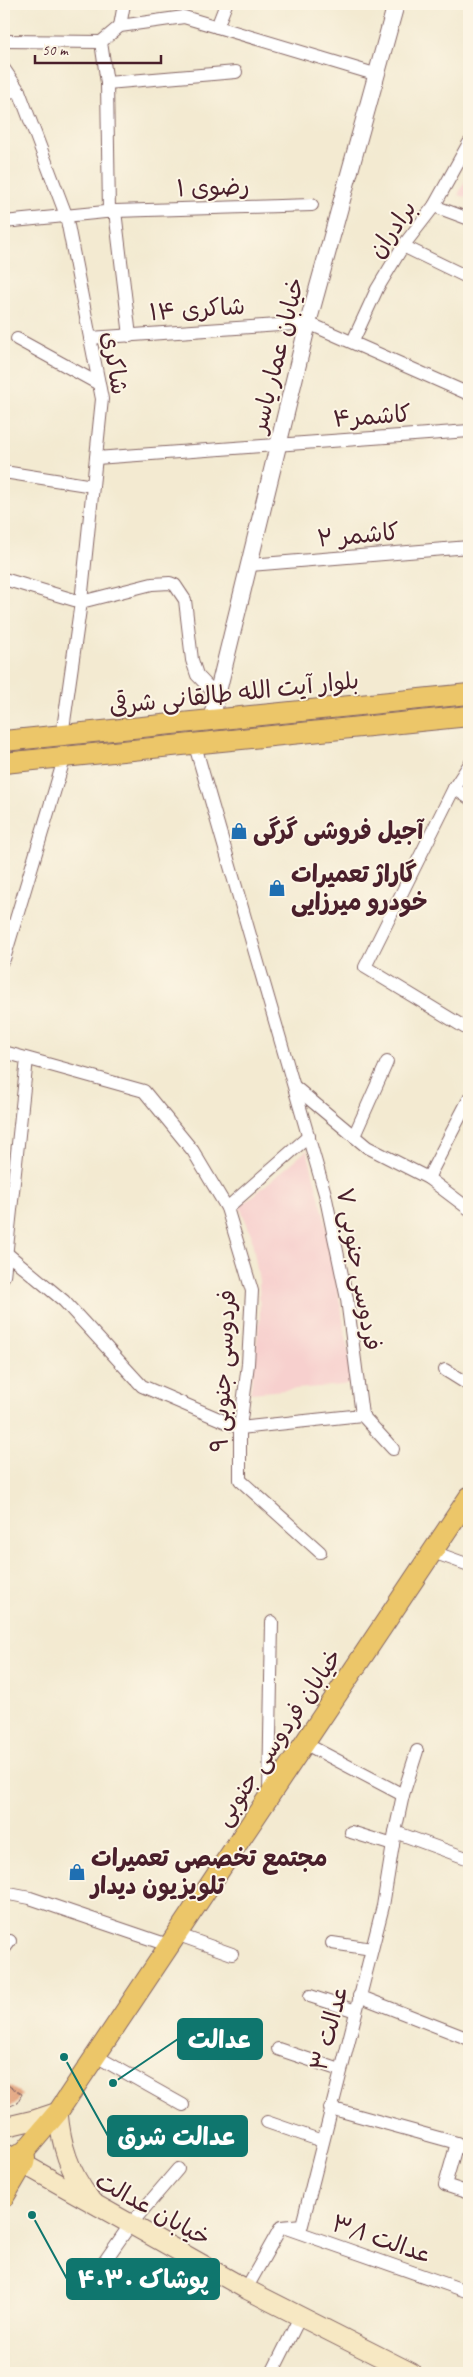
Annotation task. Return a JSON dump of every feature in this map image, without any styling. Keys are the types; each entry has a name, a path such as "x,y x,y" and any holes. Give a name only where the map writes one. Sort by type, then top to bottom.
{"main road":[{"name":"بلوار آیت الله طالقانی شرقی","path":"4,742 469,694"},
{"name":"بلوار آیت الله طالقانی شرقی","path":"4,763 194,742 469,716"},
{"name":"خیابان فردوسی جنوبی","path":"4,2197 14,2159 58,2112 469,1497"},
{"path":"4,2127 58,2112 60,2138 67,2163 79,2186 96,2206"},
{"name":"خیابان عدالت","path":"14,2159 246,2289 404,2372"}],"street":[{"path":"120,26 124,4"},
{"path":"218,27 226,4"},
{"name":"خیابان عمار یاسر","path":"211,720 308,323 378,75 396,4"},
{"path":"4,41 101,42 120,26 184,17 378,75"},
{"path":"101,42 107,83 112,212 130,336"},
{"name":"شاکری","path":"4,69 19,91 66,215 102,399 82,602 62,736"},
{"path":"107,83 236,72"},
{"path":"4,92 19,91"},
{"name":"برادران","path":"353,341 377,289 403,246 434,206 469,143"},
{"name":"رضوی ۱","path":"4,222 112,212 312,205"},
{"path":"434,206 469,219"},
{"path":"403,246 467,277"},
{"path":"308,323 353,341 469,394"},
{"name":"شاکری ۱۴","path":"90,338 308,323"},
{"path":"17,339 99,384"},
{"name":"کاشمر۴","path":"96,458 278,443 469,431"},
{"path":"4,472 92,486"},
{"name":"کاشمر ۲","path":"250,565 469,548"},
{"path":"4,579 82,602 152,584 170,583 175,585 185,600 192,660 197,675 217,696"},
{"name":"فردوسی جنوبی ۷","path":"194,742 326,1194 347,1299 362,1415"},
{"path":"4,959 65,756"},
{"path":"469,765 454,788 366,967 469,1030"},
{"path":"454,788 469,798"},
{"name":"فردوسی جنوبی ۹","path":"4,1052 144,1091 193,1151 228,1208 252,1291 248,1364 240,1428 240,1480 320,1552"},
{"path":"4,1276 27,1059"},
{"path":"354,1136 387,1062"},
{"path":"295,1087 367,1147 428,1178 469,1209"},
{"path":"428,1178 469,1099"},
{"path":"228,1208 309,1136"},
{"path":"6,1252 64,1301 142,1386 240,1428 362,1415 393,1449"},
{"path":"445,1370 469,1385"},
{"path":"432,1552 469,1564"},
{"path":"269,1795 272,1622"},
{"path":"304,1743 403,1795"},
{"name":"عدالت ۳","path":"281,2226 302,2225 330,2108 383,1906 403,1795 417,1751"},
{"path":"351,1832 393,1846"},
{"path":"395,1832 469,1859"},
{"path":"4,1893 30,1898 172,1940 232,1954"},
{"path":"332,1943 372,1949"},
{"path":"310,1996 356,2011"},
{"path":"359,1996 469,2039"},
{"path":"278,2049 340,2070"},
{"path":"94,2056 183,2105"},
{"path":"330,2108 457,2143 444,2185 469,2193"},
{"path":"267,2122 322,2141"},
{"path":"93,2278 130,2225 178,2169"},
{"path":"246,2289 281,2226"},
{"name":"عدالت ۳/۱","path":"281,2226 469,2292"},
{"path":"272,2373 300,2317"}],"shaded area":[{"path":"469,173 469,198 458,195"},
{"path":"307,1150 327,1227 354,1384 250,1393 260,1317 259,1281 251,1234 240,1207"}],"building":[{"path":"6,2084 22,2094 17,2103 4,2109 4,2087"}],"place":[{"name":"آجیل فروشی گرگی","path":"239,831"},
{"name":"گاراژ تعمیرات خودرو میرزایی","path":"277,888"},
{"name":"مجتمع تخصصی تعمیرات تلویزیون دیدار","path":"77,1872"},
{"name":"عدالت شرق","path":"64,2057"},
{"name":"عدالت","path":"113,2083"},
{"name":"پوشاک ۴۰۳۰","path":"32,2215"}]}
